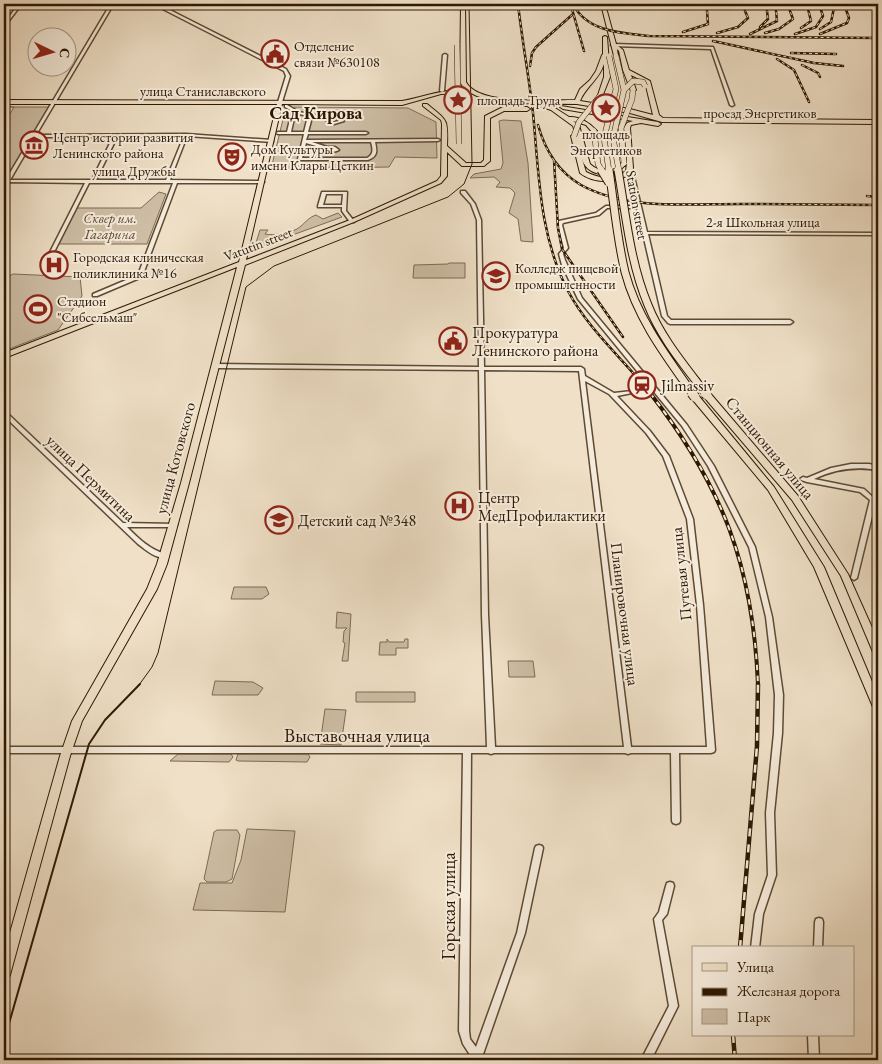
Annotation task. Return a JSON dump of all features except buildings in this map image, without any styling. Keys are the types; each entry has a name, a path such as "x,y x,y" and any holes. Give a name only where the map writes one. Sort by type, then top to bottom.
{"main road":[{"path":"423,105 424,98 444,91 458,82 462,4"},
{"path":"462,4 464,87 478,94"},
{"path":"598,4 608,37"},
{"name":"Station street","path":"603,4 616,89 604,134 625,272 638,307 652,336 695,398 776,496 826,580 878,707"},
{"name":"Station street","path":"608,37 613,45 610,55 624,90 613,138 636,272 651,312 674,352 795,498 845,576 878,652"},
{"path":"459,42 459,159"},
{"path":"542,105 553,109 576,124 587,166 601,172 612,172 620,169 624,163 621,130 623,119 633,97 621,50 613,45"},
{"path":"610,55 607,77 599,97 579,122 574,136 582,171 587,176 614,179 626,175 630,168 627,128 632,123 643,121"},
{"path":"577,102 585,86 592,82 610,55"},
{"path":"626,70 647,81 656,116 663,120"},
{"path":"624,90 633,81 642,82 645,86 650,109 630,111"},
{"name":"проезд Энергетиков","path":"444,91 478,94 499,102 577,102 630,111 663,120 878,124"},
{"path":"423,105 429,96 450,92 476,96 499,105 542,105 571,108 643,121"},
{"name":"улица Станиславского","path":"4,102 402,103 424,98"},
{"name":"улица Котовского","path":"4,975 67,750 77,721 152,588 174,525 242,263 280,102"},
{"path":"402,103 423,105 444,122 444,146 459,159 461,164 466,166 477,166 486,163 486,122 490,118 499,114 527,111"},
{"path":"561,116 588,124 594,131 598,164 612,187"},
{"name":"проезд Энергетиков","path":"643,121 654,124 878,124"},
{"name":"Vatutin street","path":"4,355 352,221 436,184 444,176 444,146"}],"street":[{"path":"4,4 157,4"},
{"path":"5,24 20,4"},
{"path":"4,186 55,103 111,4"},
{"name":"улица Котовского","path":"157,4 285,70 288,76 280,102"},
{"path":"613,45 712,48 732,105"},
{"path":"444,91 445,55"},
{"path":"286,106 294,111 310,115 329,119 342,119 341,122 334,123 328,122 329,119"},
{"path":"289,133 294,111"},
{"path":"310,115 300,159 368,159 373,156 375,151 373,140"},
{"path":"329,160 326,150 332,140 334,123"},
{"path":"278,133 366,133"},
{"path":"35,136 186,135 272,141"},
{"path":"167,182 186,135"},
{"path":"93,182 116,136"},
{"path":"304,141 438,140"},
{"path":"304,141 326,150 337,150"},
{"path":"630,168 647,233 665,316 670,322 790,322"},
{"name":"улица Дружбы","path":"7,181 262,182"},
{"path":"49,258 87,182"},
{"path":"95,295 140,276 175,182"},
{"path":"463,192 473,204 479,220 483,367 485,615 491,751"},
{"path":"344,206 320,206 326,193 344,193 344,206 344,211 352,221"},
{"path":"640,206 606,207 596,214 561,222 560,225 566,248 561,254 580,298 668,404 711,466 752,547 769,617 779,695 778,733 770,813 772,875 759,914 755,946"},
{"name":"2-я Школьная улица","path":"647,233 878,234"},
{"path":"216,366 581,369 582,377"},
{"name":"Путевая улица","path":"582,377 614,395 666,456 690,519 700,605 711,750"},
{"name":"Планировочная улица","path":"582,377 628,751"},
{"path":"614,395 630,392"},
{"name":"улица Пермитина","path":"4,413 140,543 154,553 164,556"},
{"path":"854,578 872,500 862,490 805,479 832,469 860,465 878,468"},
{"path":"122,525 174,525"},
{"name":"Выставочная улица","path":"4,750 711,750"},
{"name":"Горская улица","path":"467,751 464,1031 466,1041 477,1059"},
{"path":"675,751 676,821"},
{"name":"Горская улица","path":"477,1059 521,933 539,848"},
{"path":"646,1060 674,1006 658,919 663,914 670,886"},
{"path":"818,946 819,922"},
{"path":"813,1036 814,1060"}],"green space":[{"path":"14,107 50,107 4,183 4,124"},
{"path":"294,107 408,108 436,122 437,158 395,157 389,167 271,169 285,111"},
{"path":"499,121 521,121 528,163 533,242 521,241 518,219 509,213 515,193 510,188 496,187 500,182 494,177 470,178 474,174 501,169 503,163"},
{"name":"Сквер им. Гагарина","path":"159,192 166,194 147,244 59,244 76,208 141,208"},
{"path":"338,213 342,217 254,249 260,230 268,230 265,234 269,235 286,233 297,229 316,215 323,219"},
{"path":"465,263 465,278 413,278 414,265"},
{"name":"Стадион \"Сибсельмаш\"","path":"13,274 80,277 82,296 58,330 4,351 4,279"},
{"path":"234,587 266,587 269,594 262,599 231,599"},
{"path":"337,612 351,614 348,661 342,661 345,643 343,642 344,631 347,628 336,628"},
{"path":"387,639 389,642 404,642 405,639 408,639 408,648 396,648 396,655 379,655 380,642 387,642"},
{"path":"508,661 533,661 535,677 509,677"},
{"path":"215,681 253,682 263,688 258,695 212,695"},
{"path":"356,692 415,692 415,702 356,702"},
{"path":"325,709 346,710 341,745 320,744"},
{"path":"178,754 231,754 233,757 229,762 170,761"},
{"path":"238,754 308,754 310,757 307,762 238,761 236,760"},
{"path":"247,829 295,831 285,912 193,910 200,883 232,883 241,860"},
{"path":"217,830 237,830 240,835 232,879 226,882 207,882 204,879 214,832"}],"tram line":[{"path":"139,685 152,667 158,653 246,287 274,266 448,197 464,184 472,164 469,4"},
{"path":"4,1041 89,744 105,720 140,684"}],"railway":[{"path":"518,4 533,113 542,204 551,248 558,270 576,305 651,394"},
{"path":"573,4 579,13 596,26 616,32 638,35 878,38"},
{"path":"820,34 847,23 849,18 844,4"},
{"path":"820,29 831,22 834,8"},
{"path":"572,9 584,51"},
{"path":"801,28 811,21 808,9"},
{"path":"795,34 816,27 823,16 821,10"},
{"path":"683,32 708,24 707,11"},
{"path":"717,33 738,27 748,18 745,11"},
{"path":"760,27 768,19 767,11"},
{"path":"750,34 777,21 776,11"},
{"path":"765,33 779,29 793,19 790,11"},
{"path":"530,66 532,53 536,47 573,14"},
{"path":"713,41 814,63 843,66"},
{"path":"791,53 836,54"},
{"path":"777,59 794,70 809,102"},
{"path":"802,65 818,73 820,77"},
{"path":"538,125 544,143 554,160"},
{"path":"554,160 565,173 581,185 600,194 641,203 685,205 878,205"},
{"path":"554,160 558,228 562,249 623,337"},
{"path":"867,196 878,197"},
{"path":"650,393 697,462 715,495 729,530 741,565 749,602 755,642 758,685"},
{"path":"740,946 757,746 758,685"},
{"path":"733,1036 735,1060"}],"place":[{"name":"Отделение связи №630108","path":"275,54"},
{"name":"площадь Труда","path":"458,100"},
{"name":"площадь Энергетиков","path":"606,108"},
{"name":"Центр истории развития Ленинского района","path":"34,145"},
{"name":"Дом Культуры имени Клары Цеткин","path":"232,157"},
{"name":"Городская клиническая поликлиника №16","path":"54,265"},
{"name":"Колледж пищевой промышленности","path":"496,276"},
{"name":"Стадион \"Сибсельмаш\"","path":"38,309"},
{"name":"Прокуратура Ленинского района","path":"453,341"},
{"name":"Jilmassiv","path":"642,385"},
{"name":"Центр МедПрофилактики","path":"459,506"},
{"name":"Детский сад №348","path":"279,520"}],"district":[{"name":"Сад Кирова","path":"316,112"}]}
